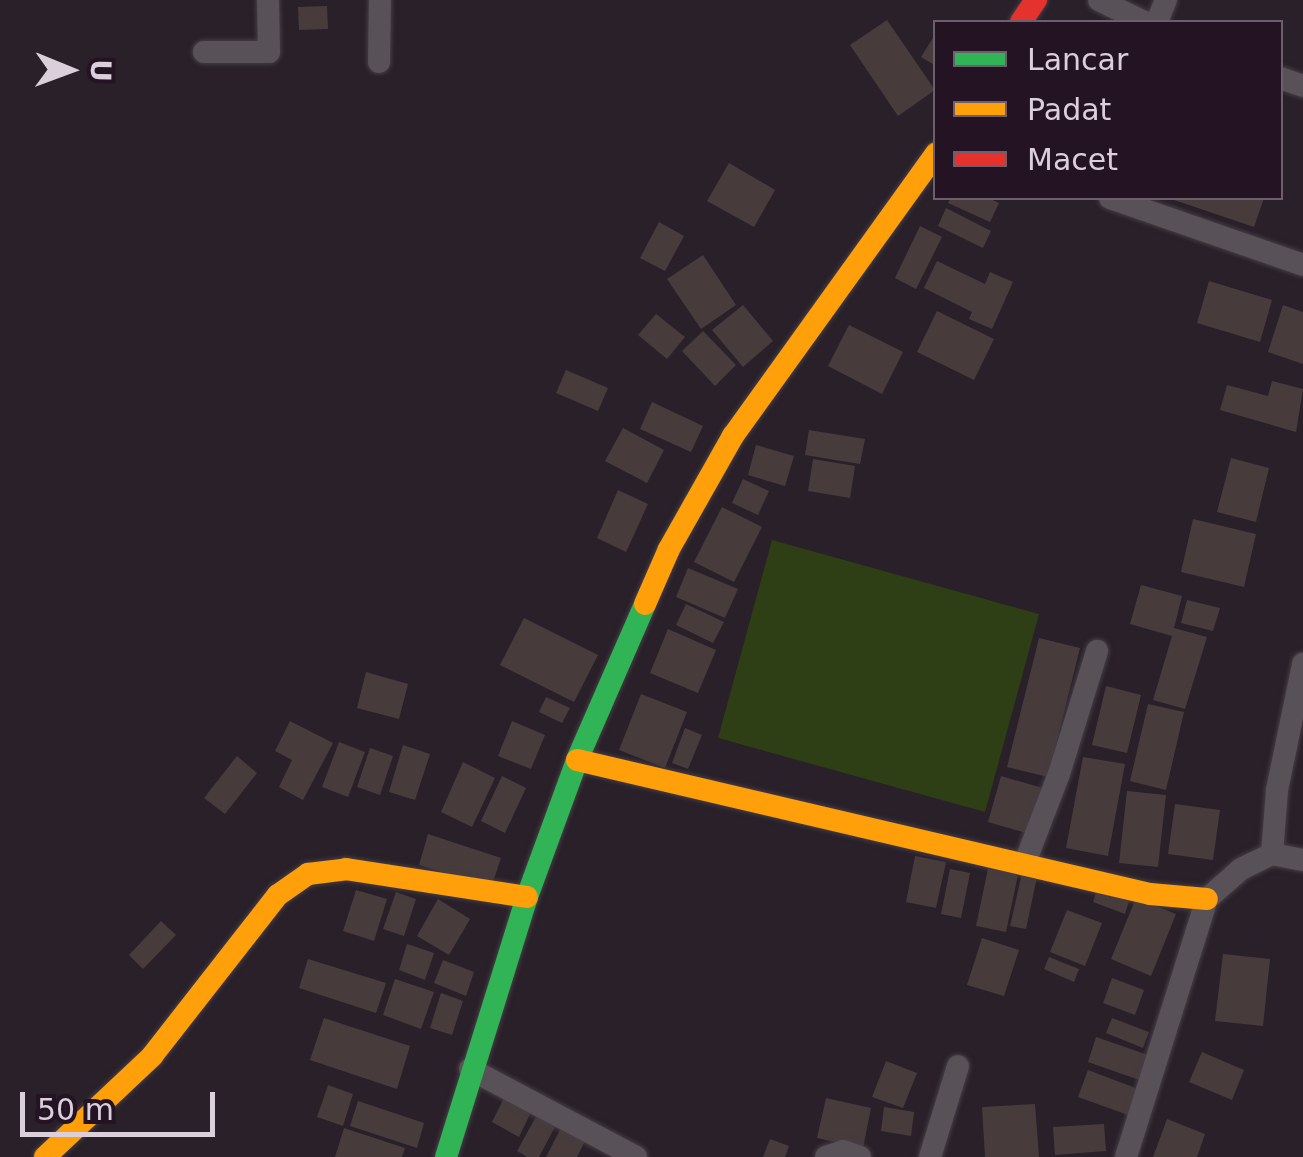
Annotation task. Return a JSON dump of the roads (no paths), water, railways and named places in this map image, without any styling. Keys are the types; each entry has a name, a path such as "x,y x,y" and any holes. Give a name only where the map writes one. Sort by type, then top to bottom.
{"street":[{"path":"204,52 269,52 268,0"},
{"path":"379,62 380,0"},
{"path":"1099,0 1140,20"},
{"path":"446,1157 470,1069 577,760 669,549 733,436 933,157"},
{"path":"1116,200 1303,264"},
{"path":"1024,865 1059,774 1096,650"},
{"path":"1272,854 1277,790 1303,664"},
{"path":"577,760 1150,894 1207,899"},
{"path":"1126,1157 1207,899 1241,868 1272,854 1303,860"},
{"path":"44,1157 152,1056 278,895 308,874 346,869 527,897"},
{"path":"930,1157 958,1066"},
{"path":"470,1069 636,1157"},
{"path":"826,1157 843,1151 860,1157"}]}
